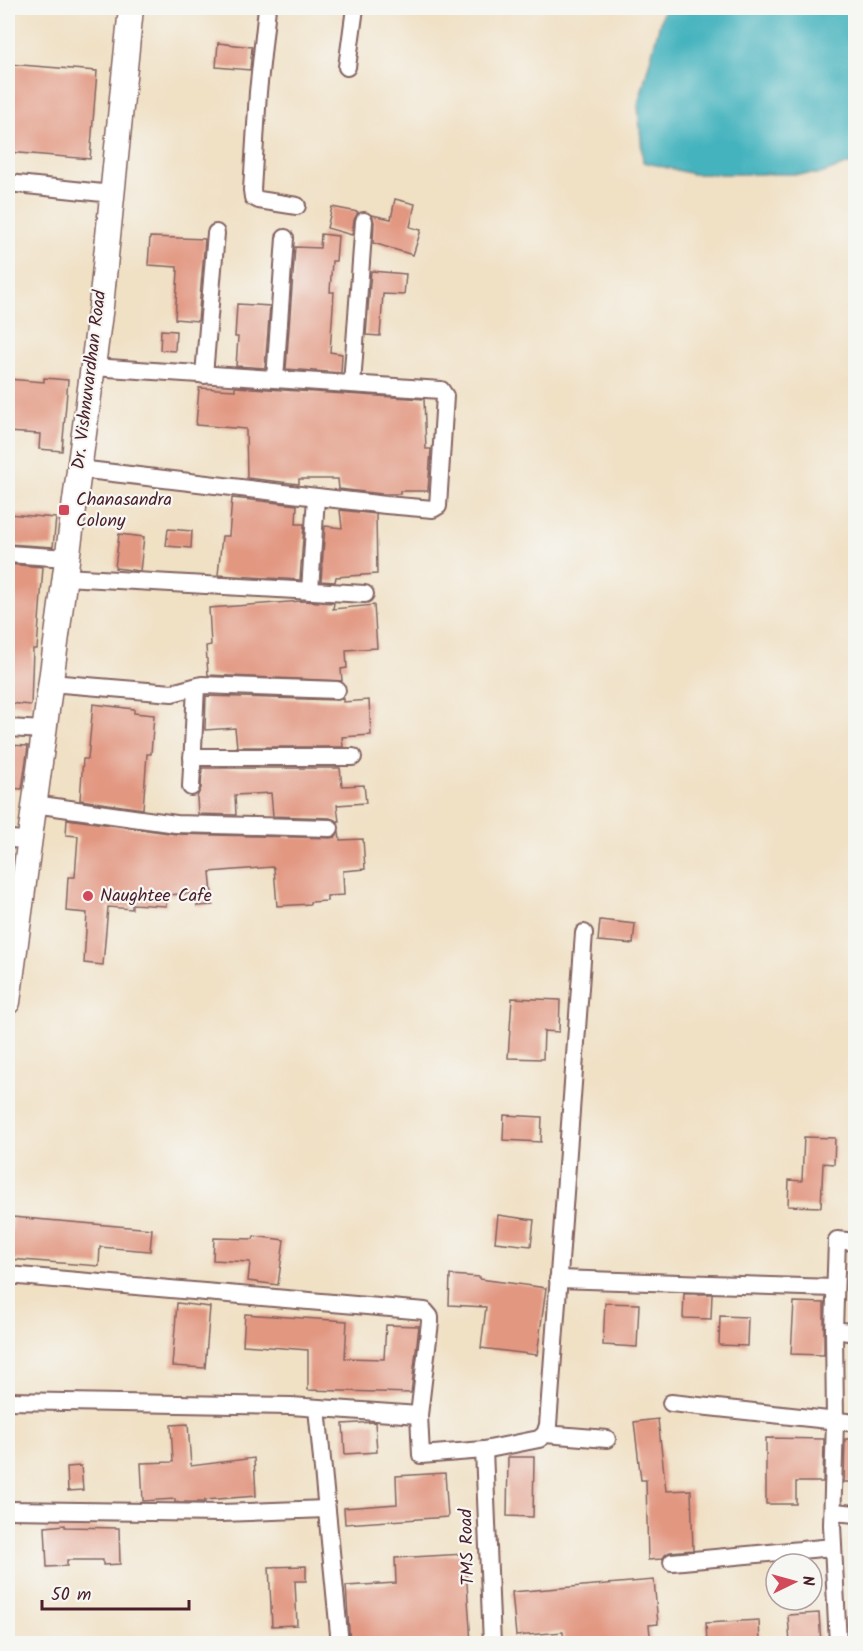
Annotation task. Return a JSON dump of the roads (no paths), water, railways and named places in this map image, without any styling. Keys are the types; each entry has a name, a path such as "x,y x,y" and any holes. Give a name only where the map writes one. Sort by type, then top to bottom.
{"main road":[{"name":"Dr. Vishnuvardhan Road","path":"8,1002 18,840 34,804 93,367 131,8"}],"street":[{"path":"267,8 258,92 252,190 254,196 259,200 297,206"},
{"path":"347,67 356,8"},
{"path":"8,183 112,194"},
{"path":"352,384 364,221"},
{"path":"204,375 216,233"},
{"path":"275,379 285,238"},
{"path":"79,469 316,497 433,509 438,506 444,392 93,367"},
{"path":"310,591 316,497"},
{"path":"8,554 66,567 310,591 365,594"},
{"path":"50,683 172,693 202,685 337,690"},
{"path":"190,786 196,687"},
{"path":"8,728 44,730"},
{"path":"192,757 353,757"},
{"path":"34,804 176,824 330,828"},
{"path":"8,1275 425,1311 430,1317 430,1322 419,1415 421,1455 484,1450 539,1439 545,1434 548,1425 584,933"},
{"path":"838,1644 833,1547 834,1330 837,1240 855,1242"},
{"path":"558,1279 835,1288"},
{"path":"834,1330 855,1333"},
{"path":"8,1401 317,1408 419,1415"},
{"path":"671,1403 855,1423"},
{"path":"317,1408 340,1644"},
{"path":"545,1434 607,1439"},
{"name":"TMS Road","path":"484,1450 492,1644"},
{"path":"8,1510 221,1513 326,1509"},
{"path":"834,1512 855,1514"},
{"path":"672,1562 833,1547"}],"water":[{"path":"664,8 855,8 855,162 820,174 693,174 643,162 638,105"}],"place":[{"name":"Chanasandra Colony","path":"64,510"},
{"name":"Naughtee Cafe","path":"88,896"}]}
